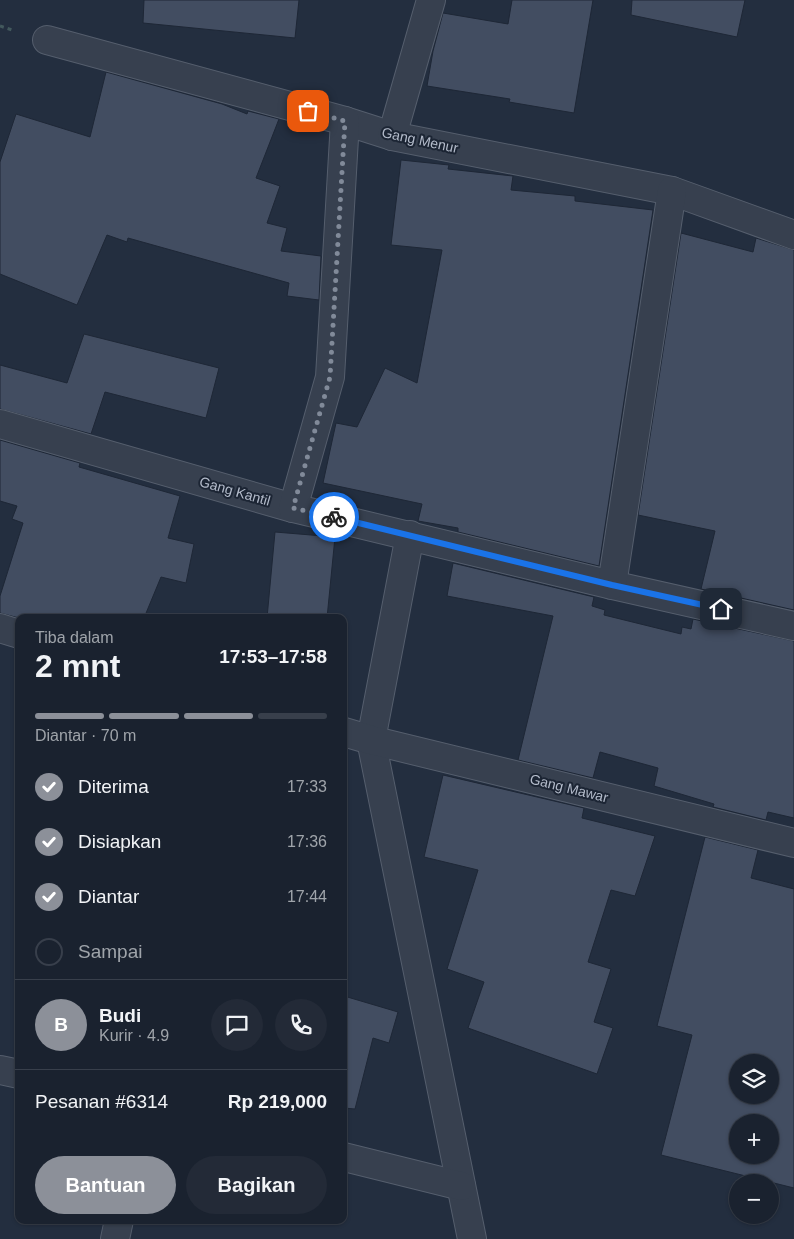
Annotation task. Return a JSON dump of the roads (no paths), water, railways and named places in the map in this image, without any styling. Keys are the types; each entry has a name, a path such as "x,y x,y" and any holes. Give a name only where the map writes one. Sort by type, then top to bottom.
{"street":[{"path":"392,136 430,0"},
{"name":"Gang Menur","path":"47,40 345,121 392,136 672,191 794,235"},
{"path":"293,508 330,377 345,121"},
{"path":"612,585 672,191"},
{"name":"Gang Kantil","path":"0,424 293,508 612,585 794,626"},
{"path":"410,535 371,740 472,1239"},
{"path":"0,628 15,633"},
{"name":"Gang Mawar","path":"347,733 794,843"},
{"path":"0,1070 15,1073"},
{"path":"347,1158 461,1186"},
{"path":"115,1239 118,1224"}]}
